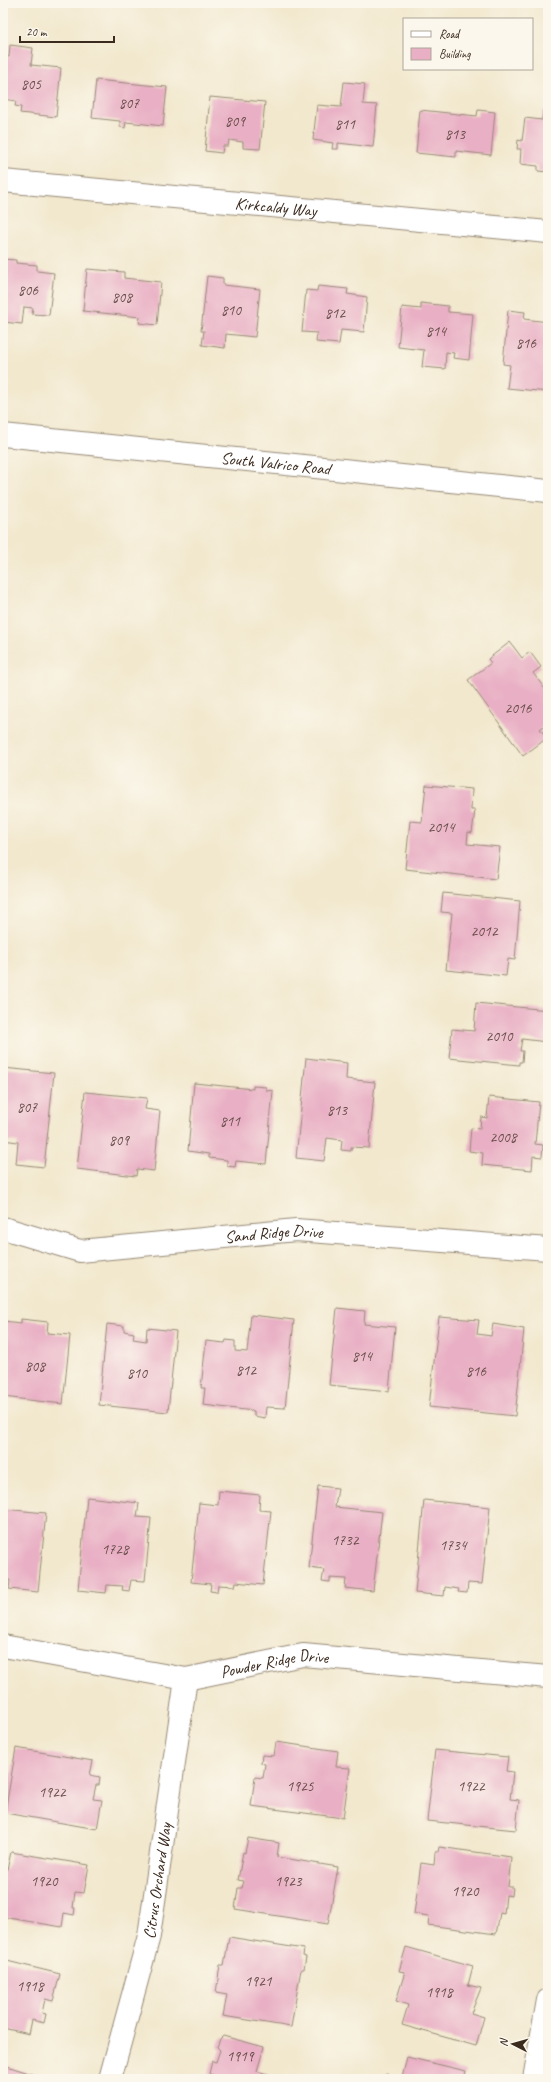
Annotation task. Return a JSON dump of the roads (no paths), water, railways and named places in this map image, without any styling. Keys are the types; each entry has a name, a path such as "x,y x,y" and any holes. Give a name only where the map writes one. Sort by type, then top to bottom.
{"street":[{"name":"Kirkcaldy Way","path":"3,181 548,232"},
{"name":"South Valrico Road","path":"3,435 548,491"},
{"name":"Sand Ridge Drive","path":"3,1228 80,1251 296,1230 548,1249"},
{"name":"Powder Ridge Drive","path":"3,1646 186,1679 303,1656 548,1677"},
{"name":"Citrus Orchard Way","path":"110,2079 149,1936 186,1679"},
{"path":"534,2079 548,2000"}]}
